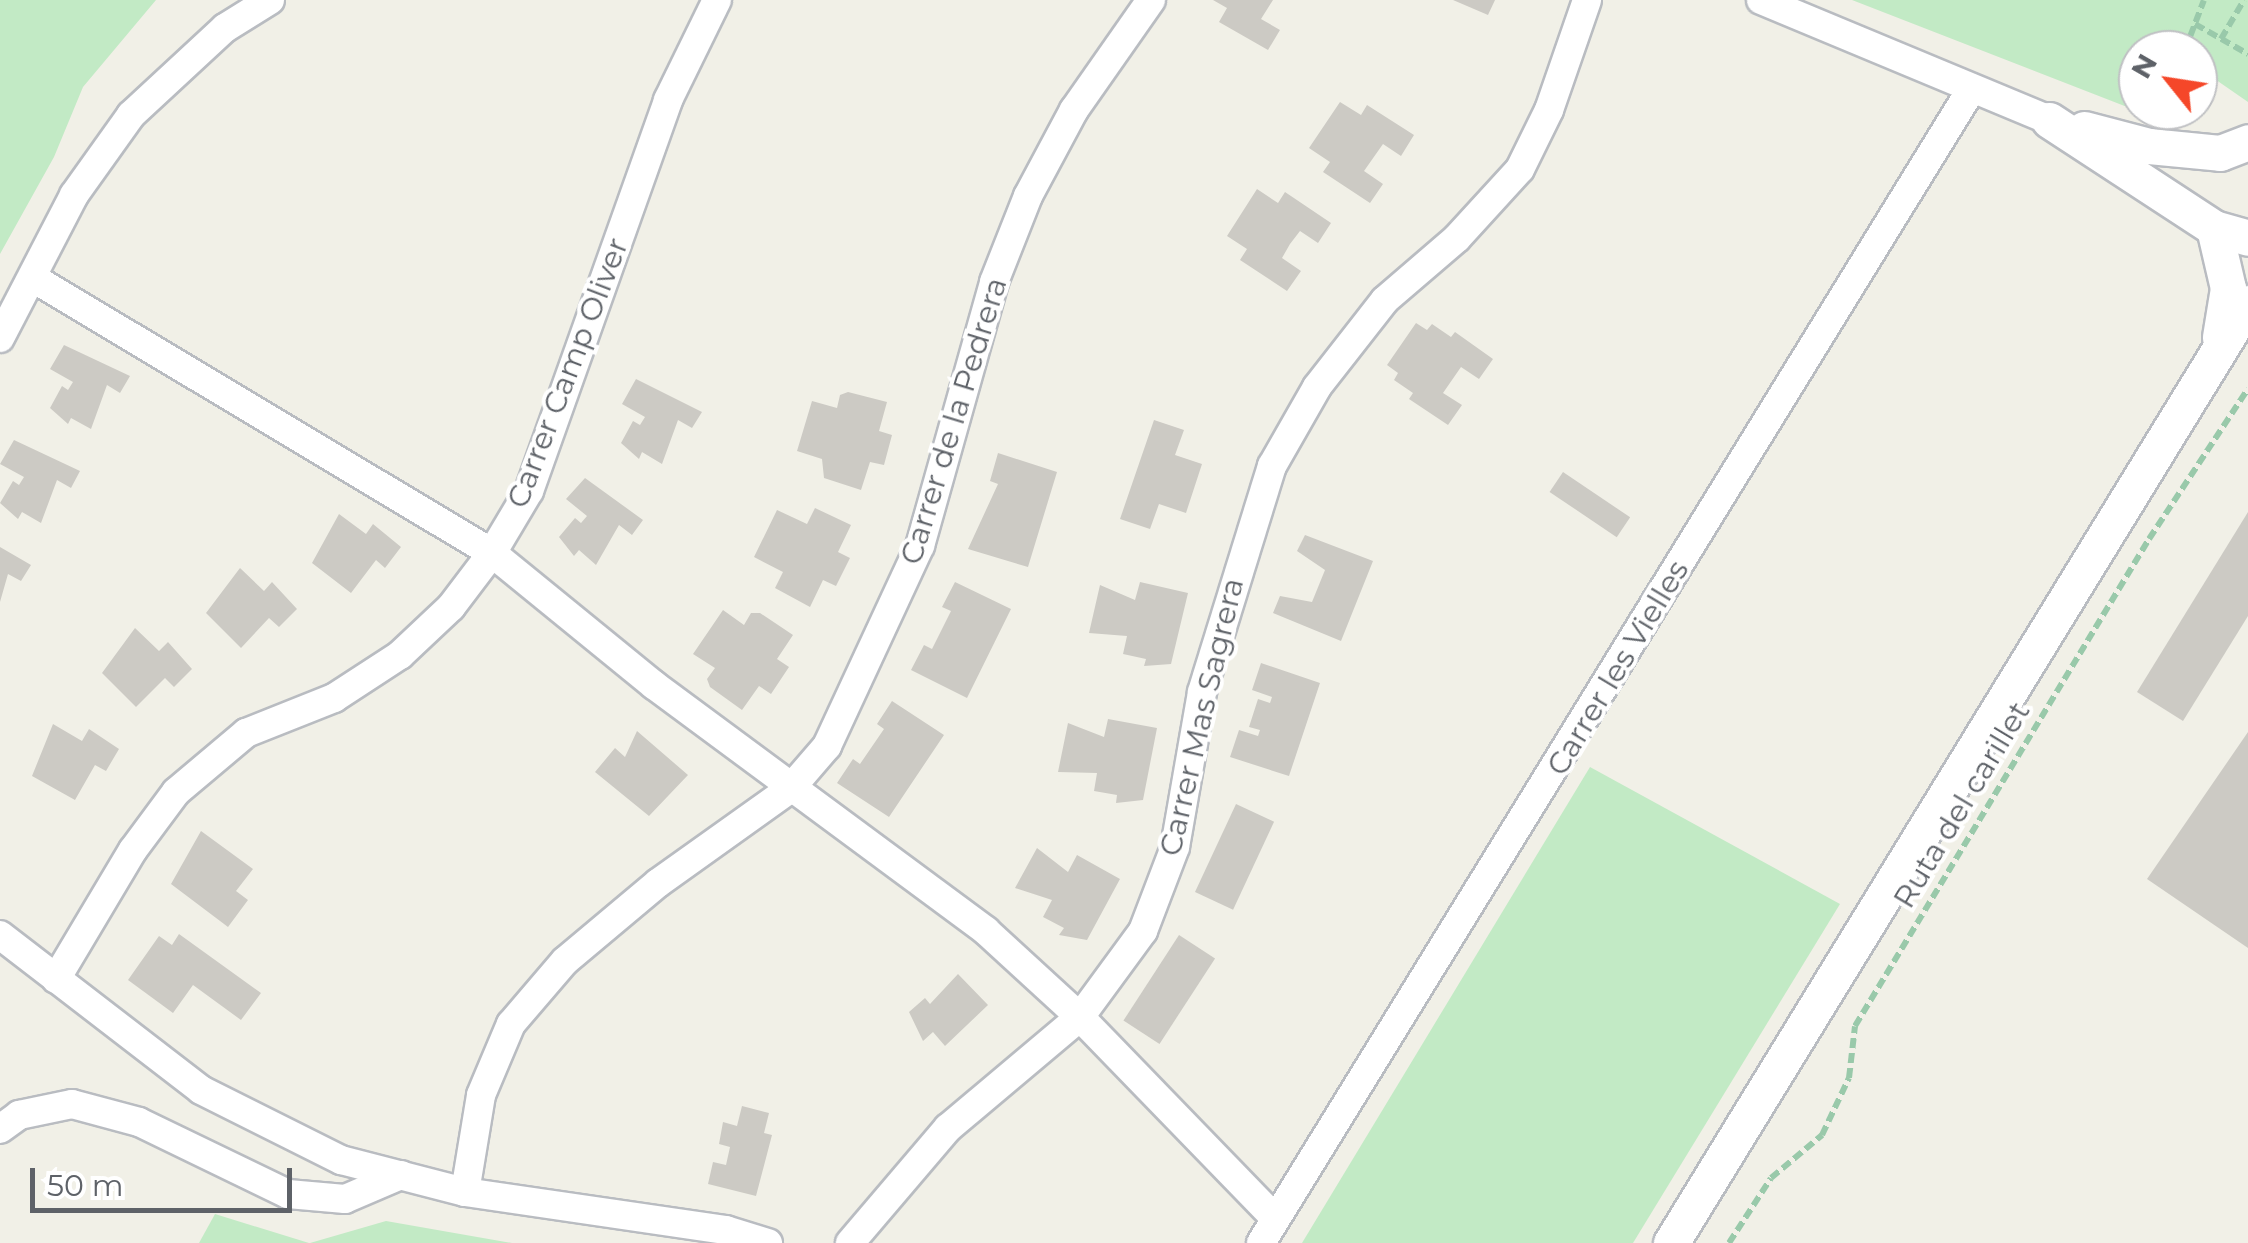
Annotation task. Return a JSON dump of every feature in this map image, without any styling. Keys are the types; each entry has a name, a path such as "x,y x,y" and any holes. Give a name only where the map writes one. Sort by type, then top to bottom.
{"street":[{"path":"0,338 74,195 131,115 224,28 270,0"},
{"name":"Carrer Camp Oliver","path":"56,979 132,850 176,792 246,733 334,698 400,655 451,607 492,552 530,491 668,100 717,0"},
{"name":"Carrer de la Pedrera","path":"465,1192 480,1095 512,1024 565,961 632,905 790,789 836,730 920,546 994,282 1028,196 1074,110 1151,0"},
{"name":"Carrer Mas Sagrera","path":"850,1243 948,1128 1080,1017 1143,931 1175,846 1202,692 1272,466 1317,388 1385,300 1457,238 1520,169 1549,110 1587,0"},
{"path":"1761,0 2049,120 2149,146 2234,148 2248,176"},
{"name":"Carrer les Vielles","path":"1260,1243 1971,90"},
{"path":"2049,120 2214,228 2248,238"},
{"path":"2214,228 2228,288 2218,352"},
{"path":"33,278 492,552 790,789 986,931 1080,1017 1275,1218"},
{"path":"1671,1243 2248,304"},
{"path":"0,935 201,1090 341,1160 465,1192 726,1230 768,1243"},
{"path":"0,1129 19,1115 72,1104 138,1122 288,1194 345,1198 401,1175"}],"path":[{"path":"2192,30 2204,0"},
{"path":"2221,39 2244,0"},
{"path":"2195,24 2248,54"},
{"name":"Ruta del carillet","path":"1729,1243 1770,1178 1822,1136 1849,1078 1855,1026 2148,540 2248,389"}],"green space":[{"path":"0,0 156,0 83,87 54,157 0,254"},
{"path":"1852,0 2248,0 2248,102 2218,81 2218,30 2118,30 2118,103"},
{"path":"1590,767 1840,904 1633,1243 1302,1243"},
{"path":"215,1214 309,1243 199,1243"},
{"path":"386,1221 512,1243 310,1243"}],"building":[{"path":"1213,0 1273,0 1261,19 1280,30 1268,50 1219,22 1227,8"},
{"path":"1453,0 1495,0 1488,15"},
{"path":"1340,102 1361,115 1367,105 1414,135 1401,156 1383,144 1364,171 1383,184 1370,203 1323,172 1330,162 1309,148"},
{"path":"1257,189 1278,203 1285,192 1331,223 1318,243 1300,231 1290,244 1282,258 1301,271 1287,291 1240,260 1247,249 1227,236"},
{"path":"1416,323 1427,330 1432,324 1451,337 1455,332 1493,359 1479,379 1461,367 1443,393 1462,405 1448,425 1409,399 1413,393 1394,380 1398,373 1387,365"},
{"path":"64,345 130,376 120,393 107,385 91,429 71,418 68,424 50,408 62,386 68,390 73,382 50,369"},
{"path":"636,379 702,412 692,428 678,420 662,464 642,452 639,459 621,443 633,421 640,425 645,417 622,404"},
{"path":"848,392 887,402 879,431 892,435 884,465 870,462 861,490 824,478 822,459 797,451 812,401 837,408 840,395"},
{"path":"1154,420 1184,430 1175,455 1202,464 1186,513 1159,504 1150,529 1120,519"},
{"path":"14,440 80,471 71,488 57,480 41,523 22,512 18,519 0,503 13,481 19,485 24,477 0,464"},
{"path":"998,453 1057,472 1028,567 968,549 998,484 990,481"},
{"path":"1563,472 1630,517 1617,537 1550,492"},
{"path":"585,478 643,520 632,535 619,525 596,565 579,550 574,556 559,537 575,518 581,523 587,516 566,499"},
{"path":"815,508 851,525 838,552 850,558 836,586 823,580 810,607 775,588 783,572 754,557 777,510 807,524"},
{"path":"2248,512 2248,616 2183,721 2137,692"},
{"path":"339,514 366,534 373,524 401,547 385,568 376,560 351,593 312,563"},
{"path":"1305,535 1373,561 1341,641 1273,613 1280,596 1312,602 1325,570 1297,551"},
{"path":"0,547 31,565 21,581 8,574 0,602"},
{"path":"240,568 264,591 272,582 297,609 279,627 269,618 241,648 206,613"},
{"path":"955,582 1011,609 967,698 911,670 924,645 932,649 951,611 942,607"},
{"path":"1140,582 1188,593 1171,664 1144,666 1146,659 1123,654 1127,636 1089,633 1100,585 1135,600"},
{"path":"723,610 744,625 751,613 760,613 793,635 777,659 789,667 771,694 759,686 742,710 710,687 707,679 715,668 693,654"},
{"path":"135,628 159,651 168,642 192,669 174,687 165,678 136,707 102,673"},
{"path":"1261,663 1320,683 1289,776 1230,757 1239,730 1258,736 1260,730 1249,727 1258,699 1270,703 1272,697 1252,690"},
{"path":"892,701 944,735 889,817 837,783 853,759 860,764 884,729 877,724"},
{"path":"1108,719 1157,728 1143,800 1116,803 1117,795 1094,791 1097,773 1058,772 1068,723 1104,737"},
{"path":"53,724 82,741 89,729 119,749 106,771 95,765 75,800 32,776"},
{"path":"637,731 688,775 649,816 595,772 615,748 625,757"},
{"path":"2248,732 2248,948 2147,879"},
{"path":"1236,804 1274,822 1233,910 1195,892"},
{"path":"201,831 253,869 236,891 248,900 228,927 171,884"},
{"path":"1037,848 1068,872 1077,855 1120,879 1087,940 1059,935 1064,928 1043,917 1052,900 1015,888"},
{"path":"179,934 261,993 241,1020 193,985 173,1013 128,980 159,936 172,945"},
{"path":"1179,935 1215,958 1160,1044 1123,1021"},
{"path":"958,974 988,1005 945,1046 933,1032 923,1041 909,1012 925,998 930,1004"},
{"path":"742,1106 769,1113 764,1133 772,1135 756,1196 708,1184 713,1162 726,1165 730,1147 719,1144 723,1122 737,1126"}]}
